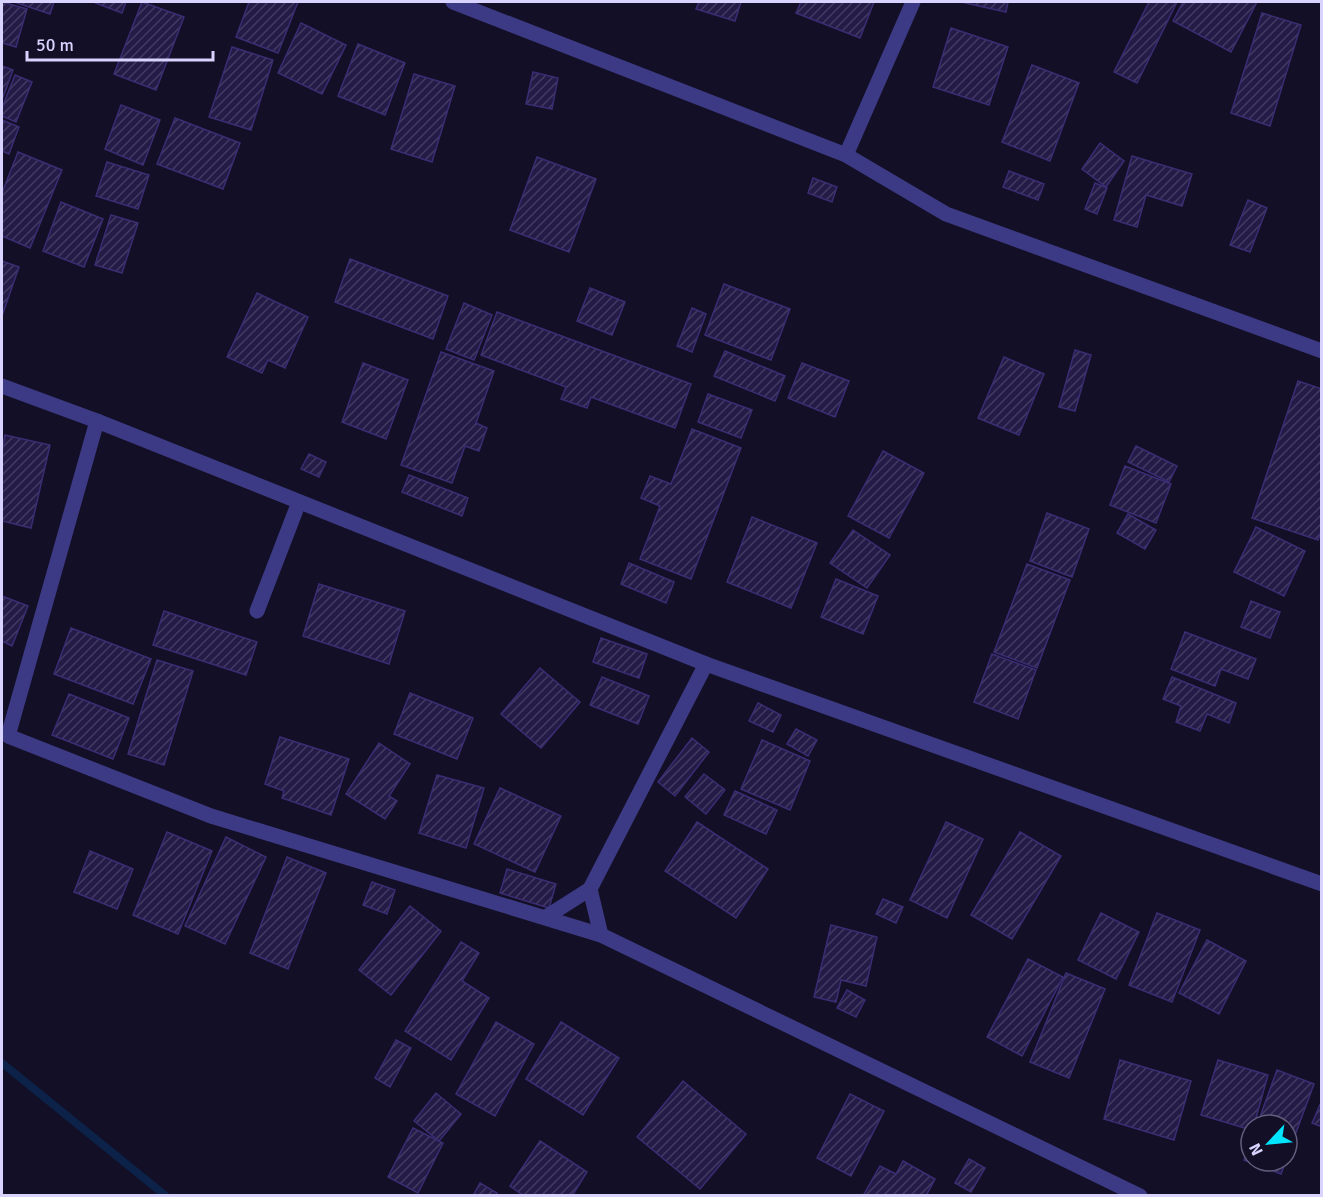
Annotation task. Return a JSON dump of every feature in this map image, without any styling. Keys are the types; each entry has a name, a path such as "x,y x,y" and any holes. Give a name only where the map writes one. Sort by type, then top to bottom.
{"street":[{"path":"453,2 846,155 946,214 1322,351"},
{"path":"846,155 913,2"},
{"path":"2,386 97,421 706,663 1322,885"},
{"path":"97,421 8,735 211,816 601,935 1140,1196"},
{"path":"257,611 299,502"},
{"path":"546,917 590,889 706,663"},
{"path":"590,889 601,935"}],"building":[{"path":"2,2 27,9 16,47 2,43"},
{"path":"14,2 54,2 50,14"},
{"path":"93,2 126,2 122,13"},
{"path":"142,2 184,17 156,90 114,74"},
{"path":"249,2 298,2 278,53 236,37"},
{"path":"699,2 741,2 735,21 696,9"},
{"path":"801,2 874,2 860,38 796,13"},
{"path":"961,2 1008,2 1006,12"},
{"path":"1149,2 1177,2 1137,83 1114,72"},
{"path":"1183,2 1257,2 1231,52 1173,21"},
{"path":"1262,13 1301,25 1270,126 1231,113"},
{"path":"301,23 346,45 322,94 278,73"},
{"path":"951,28 1008,47 989,105 933,87"},
{"path":"358,44 405,63 385,115 338,96"},
{"path":"232,47 273,60 251,130 209,117"},
{"path":"1032,65 1079,83 1050,161 1002,142"},
{"path":"2,66 13,70 2,100"},
{"path":"533,72 558,78 552,109 526,104"},
{"path":"414,74 455,86 432,162 391,149"},
{"path":"15,75 32,82 16,122 2,116 2,108"},
{"path":"121,105 160,120 143,165 105,149"},
{"path":"175,118 240,143 223,189 157,164"},
{"path":"2,120 19,127 9,154 2,151"},
{"path":"1100,143 1124,161 1106,187 1082,169"},
{"path":"18,152 62,170 30,248 2,236 2,193"},
{"path":"1132,156 1192,174 1182,206 1146,195 1137,227 1114,220"},
{"path":"537,157 596,179 569,252 510,230"},
{"path":"107,162 149,175 138,209 96,196"},
{"path":"1009,171 1044,184 1038,200 1003,187"},
{"path":"813,178 837,187 832,202 808,193"},
{"path":"1095,183 1107,188 1097,214 1085,209"},
{"path":"1248,200 1267,208 1250,252 1230,245"},
{"path":"61,202 103,219 84,267 43,251"},
{"path":"111,215 138,223 122,273 95,265"},
{"path":"350,259 448,296 433,339 335,302"},
{"path":"2,261 19,267 2,316"},
{"path":"724,284 790,309 771,360 705,335"},
{"path":"590,288 625,302 612,335 577,321"},
{"path":"257,293 308,317 285,368 268,360 262,373 227,357"},
{"path":"464,303 492,315 474,360 446,349"},
{"path":"692,308 706,314 692,352 677,346"},
{"path":"497,312 691,384 675,428 591,397 587,408 561,399 566,387 481,355"},
{"path":"1075,350 1091,355 1075,411 1059,407"},
{"path":"725,351 785,376 775,401 714,376"},
{"path":"441,352 494,371 476,423 487,428 479,451 465,446 452,483 401,465"},
{"path":"1004,357 1044,374 1019,435 978,418"},
{"path":"363,363 408,380 386,439 342,422"},
{"path":"802,363 849,381 835,417 788,398"},
{"path":"1298,381 1322,389 1322,529 1318,540 1252,518"},
{"path":"708,394 752,410 741,438 698,422"},
{"path":"692,429 741,448 691,579 640,559 660,506 641,498 650,476 671,484"},
{"path":"5,435 50,445 31,528 2,521 2,453"},
{"path":"1136,446 1177,466 1169,482 1128,462"},
{"path":"883,451 924,473 889,538 848,516"},
{"path":"309,454 326,462 319,477 301,469"},
{"path":"1125,466 1171,484 1156,523 1110,505"},
{"path":"409,475 468,498 462,516 402,492"},
{"path":"1047,513 1089,529 1072,577 1030,561"},
{"path":"1128,514 1156,530 1145,549 1117,533"},
{"path":"752,517 817,543 791,608 727,582"},
{"path":"1256,527 1305,551 1284,596 1234,572"},
{"path":"853,530 890,555 867,588 830,563"},
{"path":"629,563 674,582 666,603 621,584"},
{"path":"1027,564 1070,580 1037,668 994,652"},
{"path":"836,579 878,596 863,634 821,617"},
{"path":"319,584 405,611 389,664 303,636"},
{"path":"2,596 28,606 12,646 2,641"},
{"path":"1251,601 1280,612 1270,638 1241,627"},
{"path":"164,611 257,642 246,675 153,645"},
{"path":"71,628 151,659 133,704 54,674"},
{"path":"1185,632 1256,659 1248,679 1221,669 1215,686 1171,669"},
{"path":"601,638 647,654 639,678 593,662"},
{"path":"992,654 1036,670 1018,719 974,702"},
{"path":"157,660 193,671 164,765 128,754"},
{"path":"540,668 580,702 541,748 501,714"},
{"path":"602,677 649,696 638,724 590,705"},
{"path":"1172,677 1236,703 1229,723 1207,714 1200,731 1176,722 1181,706 1163,699"},
{"path":"410,693 473,718 457,759 394,734"},
{"path":"69,694 129,718 113,759 52,735"},
{"path":"758,703 781,715 773,732 749,721"},
{"path":"796,729 817,740 808,756 787,744"},
{"path":"280,737 349,759 331,815 282,798 284,791 265,784"},
{"path":"692,738 709,752 675,796 658,782"},
{"path":"762,740 810,761 790,810 741,789"},
{"path":"379,743 410,764 389,796 397,801 385,819 346,794"},
{"path":"704,774 725,790 706,814 685,797"},
{"path":"437,775 484,788 466,848 419,833"},
{"path":"500,788 561,816 535,872 474,844"},
{"path":"735,791 777,810 766,834 724,815"},
{"path":"697,822 768,869 736,918 665,871"},
{"path":"946,822 983,839 947,918 910,900"},
{"path":"167,832 212,851 178,934 133,915"},
{"path":"1020,832 1061,856 1012,939 971,915"},
{"path":"226,837 266,857 225,944 185,926"},
{"path":"90,851 133,869 117,909 74,892"},
{"path":"287,857 326,873 288,969 250,953"},
{"path":"507,869 556,884 549,908 500,893"},
{"path":"372,882 395,890 387,914 363,905"},
{"path":"883,899 903,907 896,923 876,914"},
{"path":"410,906 441,931 391,995 359,970"},
{"path":"1101,913 1139,932 1116,979 1078,960"},
{"path":"1157,913 1200,930 1172,1002 1129,985"},
{"path":"831,925 877,937 866,986 841,980 836,1002 814,997"},
{"path":"1207,940 1246,961 1219,1014 1179,993"},
{"path":"461,942 479,953 462,981 489,998 451,1060 405,1031"},
{"path":"1028,959 1063,977 1022,1056 987,1037"},
{"path":"1066,973 1105,989 1069,1078 1030,1062"},
{"path":"847,990 865,1000 856,1017 837,1008"},
{"path":"496,1022 534,1044 495,1116 456,1094"},
{"path":"561,1022 619,1058 583,1115 526,1079"},
{"path":"396,1040 411,1048 390,1087 375,1078"},
{"path":"1120,1060 1191,1081 1174,1140 1104,1119"},
{"path":"1218,1060 1268,1075 1257,1113 1239,1113 1239,1126 1201,1115"},
{"path":"1277,1070 1314,1084 1299,1125 1299,1113 1261,1113"},
{"path":"683,1081 746,1134 700,1189 637,1137"},
{"path":"436,1093 461,1114 439,1141 414,1121"},
{"path":"850,1094 884,1111 851,1176 817,1158"},
{"path":"1322,1100 1322,1127 1312,1123"},
{"path":"413,1128 443,1143 418,1193 388,1177"},
{"path":"540,1141 587,1172 572,1196 524,1196 510,1186"},
{"path":"969,1159 985,1168 971,1192 955,1183"},
{"path":"903,1161 935,1179 926,1196 863,1196 880,1166 896,1174"},
{"path":"480,1183 497,1193 496,1196 473,1196"}],"waterway":[{"path":"2,1063 166,1196"}]}
